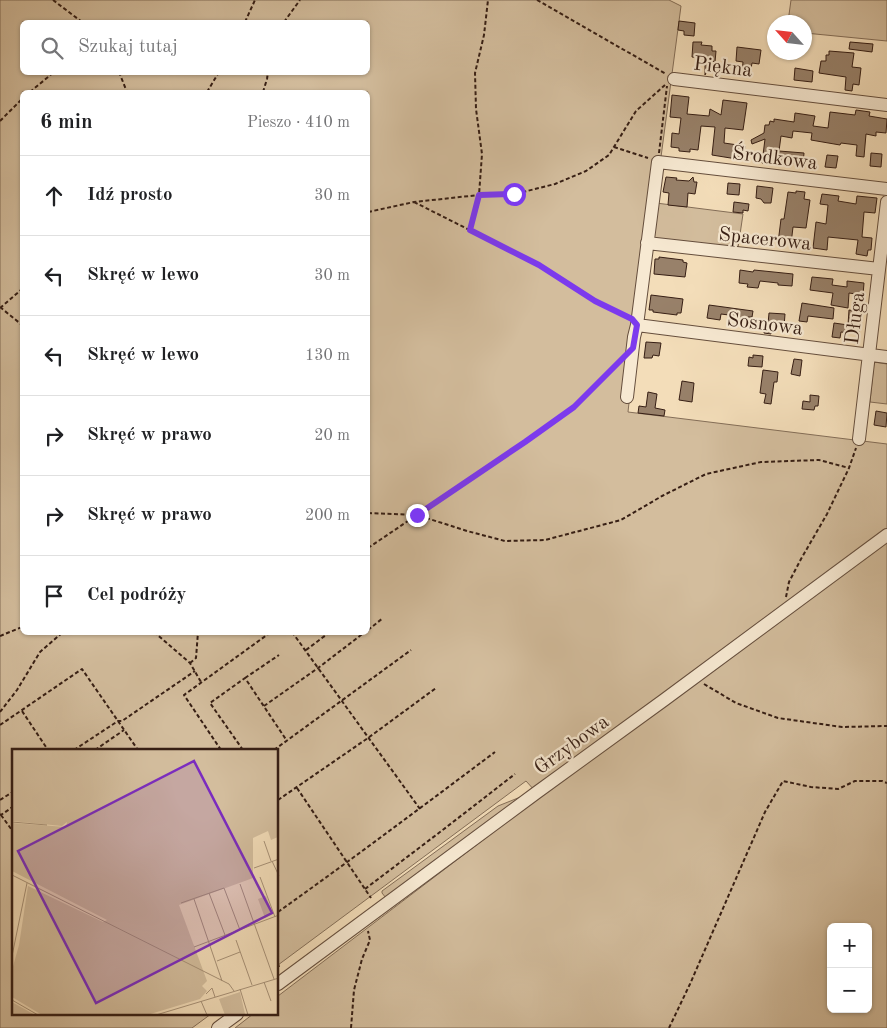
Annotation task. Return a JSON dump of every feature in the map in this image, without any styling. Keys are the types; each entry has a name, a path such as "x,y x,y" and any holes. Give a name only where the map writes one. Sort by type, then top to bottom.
{"street":[{"name":"Piękna","path":"674,79 887,105"},
{"name":"Środkowa","path":"658,162 887,189"},
{"path":"627,397 658,162"},
{"name":"Długa","path":"859,439 887,202"},
{"name":"Spacerowa","path":"647,243 879,269"},
{"name":"Sosnowa","path":"637,325 887,357"},
{"name":"Grzybowa","path":"279,983 887,535"},
{"path":"218,1028 234,1016"}],"path":[{"path":"53,0 79,20"},
{"path":"246,20 255,0"},
{"path":"285,20 300,0"},
{"path":"470,230 479,195 482,154 476,109 475,73 484,35 488,0"},
{"path":"537,0 674,79"},
{"path":"32,90 50,75"},
{"path":"120,75 126,90"},
{"path":"208,90 217,75"},
{"path":"264,90 268,75"},
{"path":"370,211 414,202 479,195 514,194 555,184 586,171 610,155 614,147 636,112 667,83 658,162 614,147"},
{"path":"0,121 20,101"},
{"path":"414,202 539,265 595,301 632,319 637,325"},
{"path":"20,291 0,308 20,323"},
{"path":"370,547 574,407 620,361"},
{"path":"783,612 789,582 827,514 849,468 859,439"},
{"path":"370,513 417,515 505,542 545,540 621,520 662,496 706,474 761,462 819,460 849,468"},
{"path":"370,628 383,618"},
{"path":"0,636 20,628"},
{"path":"0,712 17,690 40,652 60,635"},
{"path":"157,635 190,663 201,682"},
{"path":"190,663 196,658 198,635"},
{"path":"220,749 184,695 267,635"},
{"path":"294,635 420,810"},
{"path":"305,650 326,635"},
{"path":"264,706 361,635"},
{"path":"275,749 411,650"},
{"path":"242,749 210,703 279,655"},
{"path":"0,725 82,669 137,749"},
{"path":"76,749 118,721 122,721 195,671"},
{"path":"245,678 286,741"},
{"path":"694,678 736,703 778,718 842,727 887,726"},
{"path":"279,799 436,688"},
{"path":"22,710 47,749"},
{"path":"96,749 124,730"},
{"path":"279,911 420,810 495,752"},
{"path":"365,889 515,774"},
{"path":"669,1028 765,812 783,782 838,789 855,781 887,783"},
{"path":"296,788 371,898"},
{"path":"0,800 12,792"},
{"path":"12,807 0,814 12,830"},
{"path":"351,1028 354,990 362,959 370,940 365,919"}],"shaded area":[{"path":"0,0 669,0 681,6 661,157 658,156 655,159 628,412 887,444 887,1028 235,1028 250,1016 279,1016 279,995 529,805 536,792 526,781 279,964 279,749 12,749 12,1016 208,1016 192,1028 0,1028"},
{"path":"791,0 887,0 887,41 812,34 812,15 789,15"},
{"path":"656,203 743,214 738,248 651,238"},
{"path":"874,362 887,364 887,404 870,402"},
{"path":"523,796 386,898 382,893 382,891 498,806"}],"building":[{"path":"679,21 695,23 694,36 684,35 684,31 678,30"},
{"path":"693,42 702,42 701,45 712,46 712,51 716,51 715,62 712,61 705,75 705,59 692,57"},
{"path":"850,42 873,44 872,52 849,49"},
{"path":"737,47 761,50 759,64 752,63 750,74 742,73 743,62 736,61"},
{"path":"829,51 854,53 852,67 861,68 859,85 853,84 852,91 845,90 846,77 819,73 821,61 826,61 826,55 829,55"},
{"path":"795,68 813,71 812,82 794,80"},
{"path":"672,95 689,97 687,114 709,116 710,109 721,115 723,100 747,103 743,130 725,128 724,143 745,146 743,160 712,155 715,127 701,126 698,150 690,149 690,152 679,151 679,148 671,147 672,133 679,134 681,118 670,117"},
{"path":"856,110 870,112 869,116 887,119 886,133 876,132 876,136 866,134 864,157 856,156 857,145 841,143 840,145 811,140 812,133 793,131 792,138 781,136 779,151 804,153 803,164 778,161 778,165 762,163 765,139 752,144 751,140 764,133 765,125 769,125 770,121 774,122 774,119 794,122 795,113 815,116 813,126 828,128 830,112 855,115"},
{"path":"871,153 882,154 881,167 870,166"},
{"path":"827,155 838,156 836,168 825,167"},
{"path":"666,177 689,181 693,177 694,182 697,182 695,194 688,193 687,207 668,205 669,193 663,192"},
{"path":"728,183 740,184 739,195 727,194"},
{"path":"757,186 773,188 771,203 764,203 761,199 756,198"},
{"path":"796,191 805,192 804,199 810,200 806,228 793,227 791,244 778,243 781,219 784,219 788,192 796,193"},
{"path":"822,194 839,196 838,201 856,204 857,196 877,198 875,213 864,212 862,237 872,238 871,250 868,250 867,256 856,254 858,240 828,237 827,250 813,248 816,222 826,224 828,205 820,204"},
{"path":"734,202 749,204 748,211 743,210 743,213 733,212"},
{"path":"659,257 683,260 683,262 687,263 685,277 654,274 655,259 659,259"},
{"path":"740,270 793,274 792,286 760,281 758,288 747,287 748,284 739,283"},
{"path":"812,277 833,279 832,285 847,287 847,281 864,283 863,295 849,293 848,308 831,305 833,293 810,290"},
{"path":"651,295 683,299 681,313 677,313 677,315 649,310"},
{"path":"802,303 834,308 833,319 808,316 807,322 799,321"},
{"path":"709,305 753,311 752,317 748,317 748,322 736,320 737,316 721,314 720,320 707,318"},
{"path":"849,310 861,312 859,334 841,332 840,338 832,337 834,323 848,325"},
{"path":"769,313 785,314 784,327 772,325 771,334 764,333 765,324 768,324"},
{"path":"646,342 661,343 659,356 653,355 652,358 644,358"},
{"path":"753,355 763,356 762,367 748,366 749,357 753,358"},
{"path":"794,359 802,360 800,376 791,374"},
{"path":"763,370 778,372 777,382 774,382 771,404 764,403 766,394 760,393"},
{"path":"682,381 694,383 692,402 679,400"},
{"path":"648,392 657,394 655,408 665,410 664,416 638,413 639,406 646,407"},
{"path":"810,395 819,396 818,406 815,406 814,410 802,409 803,401 810,402"},
{"path":"876,411 887,413 886,427 874,425"}],"route":[{"path":"417,515 574,407 633,348 637,325 632,319 595,301 539,265 470,230 479,195 514,194"}]}
